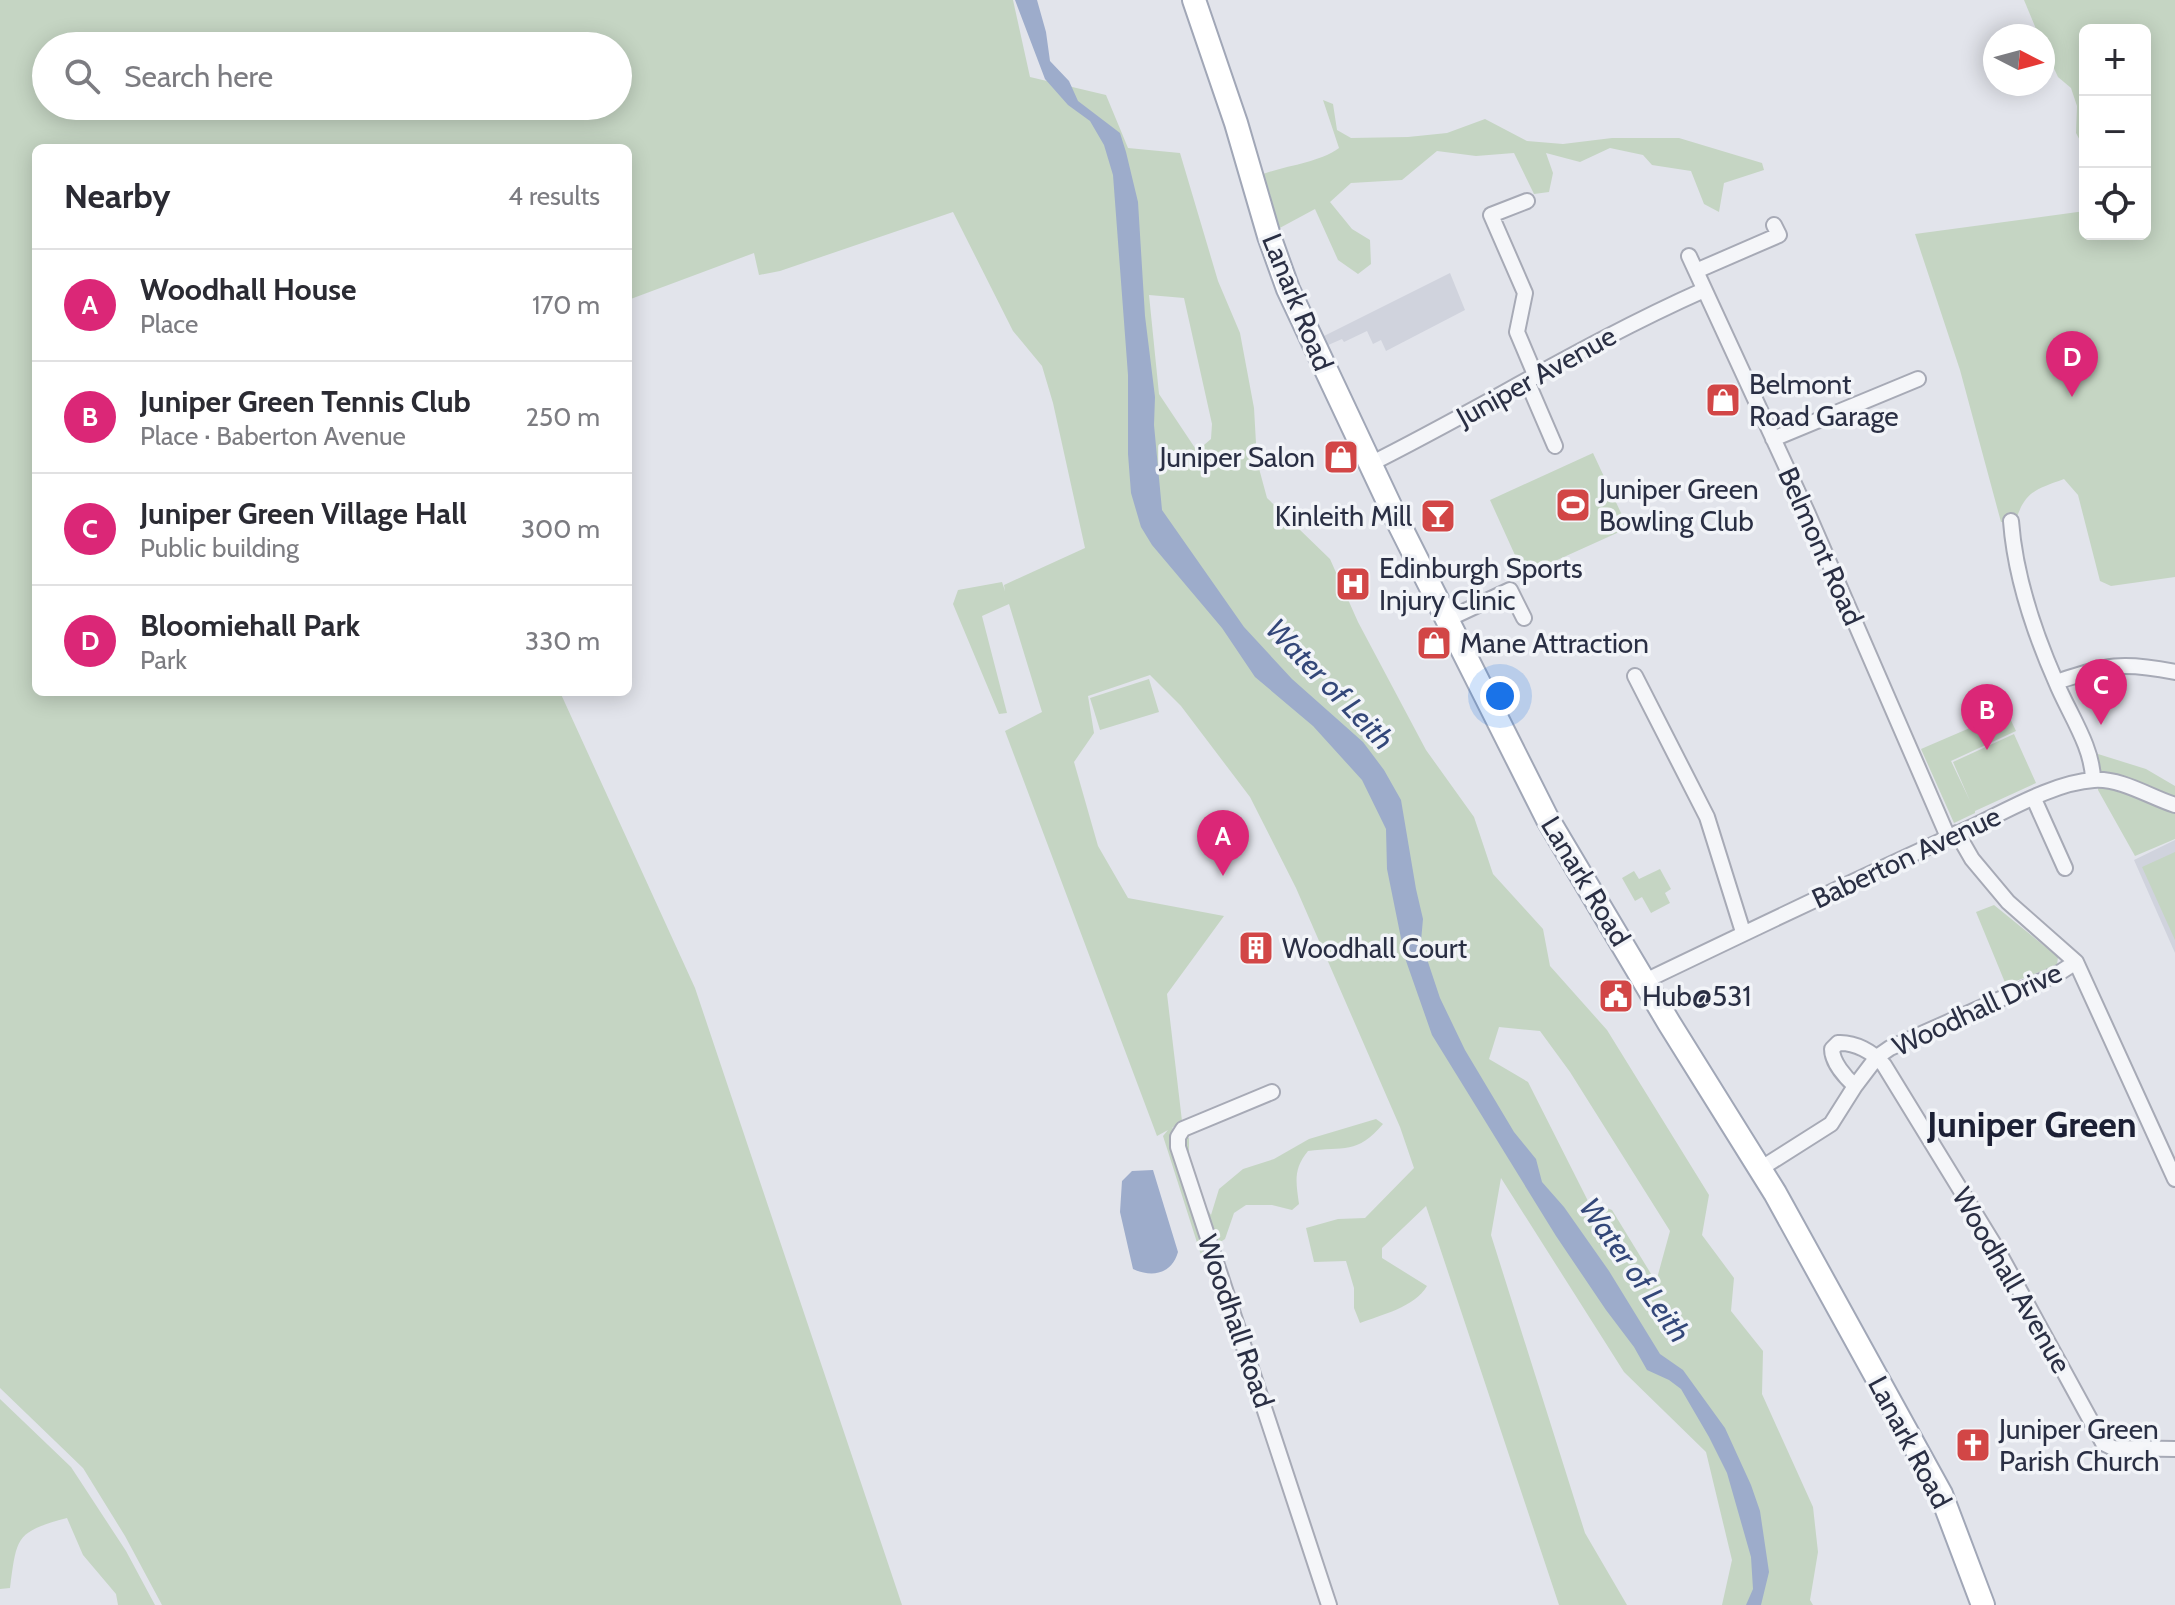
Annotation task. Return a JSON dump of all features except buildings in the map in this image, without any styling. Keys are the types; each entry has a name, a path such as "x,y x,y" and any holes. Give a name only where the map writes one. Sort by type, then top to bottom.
{"main road":[{"name":"Lanark Road","path":"1194,0 1288,289 1446,620 1547,818 1788,1216 1941,1494 1983,1605"}],"street":[{"path":"1527,201 1491,215 1525,293 1517,332 1555,446"},
{"path":"1696,271 1779,235 1774,225"},
{"name":"Belmont Road","path":"1689,256 1953,835 2008,902 2076,962"},
{"name":"Juniper Avenue","path":"1370,464 1532,379 1598,340 1704,290"},
{"path":"1773,439 1918,379"},
{"path":"2011,521 2014,556 2056,682 2091,759 2093,780"},
{"path":"1446,620 1510,590 1524,618"},
{"path":"2056,682 2108,665 2133,664 2175,672"},
{"path":"1635,676 1707,817 1743,932"},
{"name":"Baberton Avenue","path":"1645,981 1953,835 2079,782 2093,780 2127,787 2175,805"},
{"path":"2034,799 2065,868"},
{"path":"2076,962 2175,1179"},
{"name":"Woodhall Drive","path":"1760,1169 1831,1124 1877,1057 1890,1048 2059,973 2076,962"},
{"name":"Woodhall Drive","path":"1855,1086 1833,1056 1834,1045 1845,1043 1877,1057"},
{"name":"Woodhall Avenue","path":"1877,1057 1998,1251 2103,1443 2113,1448 2175,1449"},
{"name":"Woodhall Road","path":"1272,1092 1183,1129 1178,1137 1178,1147 1329,1605"}],"shaded area":[{"path":"1450,273 1465,310 1386,351 1381,340 1373,344 1367,331 1344,342 1342,339 1326,346 1322,337"},
{"path":"2175,840 2175,953 2134,860"}],"green space":[{"path":"0,0 1013,0 1030,77 1106,95 1128,148 1180,153 1218,281 1240,333 1254,408 1257,461 1267,498 1330,559 1358,622 1426,750 1474,817 1493,874 1543,929 1550,966 1607,1030 1709,1195 1702,1235 1734,1278 1731,1311 1763,1351 1762,1394 1813,1507 1818,1552 1810,1600 1813,1605 1722,1605 1732,1560 1706,1452 1624,1372 1501,1178 1491,1235 1585,1533 1627,1605 1559,1605 1426,1206 1382,1248 1382,1258 1427,1286 1406,1305 1360,1323 1354,1308 1354,1288 1346,1261 1314,1262 1306,1228 1338,1219 1365,1218 1414,1168 1400,1127 1296,888 1250,797 1181,706 1150,675 1088,696 1094,733 1074,762 1098,846 1128,898 1224,916 1167,994 1182,1121 1172,1128 1189,1138 1189,1178 1211,1215 1219,1189 1243,1169 1274,1159 1309,1139 1376,1119 1383,1124 1357,1145 1308,1151 1298,1170 1299,1204 1292,1210 1272,1205 1246,1205 1234,1213 1225,1239 1201,1255 1163,1136 1168,1130 1157,1136 1005,731 1042,712 1009,604 982,616 1007,713 999,714 953,604 958,590 1002,582 1005,591 1004,585 1085,548 1042,366 1013,331 953,212 780,271 759,275 754,253 632,299 632,144 32,144 32,696 562,696 695,988 902,1605 162,1605 125,1536 83,1468 0,1388","holes":["1149,295 1184,298 1212,424 1211,439 1197,451 1159,394","1499,1027 1540,1031 1570,1072 1670,1231 1656,1282 1612,1210 1588,1201 1528,1082 1489,1059"]},
{"path":"2024,0 2175,0 2175,577 2111,586 2100,581 2078,495 2064,479 2033,492 2016,520 2001,522 1960,370 1915,234 2079,212 2079,240 2151,240 2151,24 2079,24 2079,139 2076,133 2077,106 2071,88 2055,71 2055,24 2034,24"},
{"path":"1323,100 1333,104 1337,130 1351,138 1447,133 1485,119 1527,141 1563,144 1612,138 1679,138 1762,163 1764,170 1724,183 1719,212 1704,204 1691,171 1652,165 1643,155 1610,148 1580,162 1546,153 1553,173 1549,192 1534,194 1514,153 1476,156 1437,151 1402,180 1351,183 1330,202 1352,229 1370,240 1371,264 1358,274 1338,260 1315,209 1276,230 1263,174 1312,160 1339,148"},
{"path":"1593,453 1628,528 1524,575 1490,500"},
{"path":"1149,679 1159,712 1100,730 1090,698"},
{"path":"2007,712 2016,731 1951,761 1970,801 1953,762 2014,734 2036,783 1954,823 1921,749"},
{"path":"2098,754 2146,769 2175,786 2175,839 2135,856 2098,790"},
{"path":"2175,852 2175,940 2142,867"},
{"path":"1660,869 1671,889 1665,893 1670,903 1651,913 1642,897 1635,901 1622,878 1634,871 1639,879"},
{"path":"1994,905 2058,957 2057,965 2006,985 1976,912"},
{"path":"0,1399 71,1467 126,1551 155,1605 118,1605 116,1594 83,1555 67,1518 37,1528 22,1539 17,1547 10,1588 0,1589"}],"water":[{"path":"1015,0 1037,0 1050,61 1069,81 1078,101 1120,133 1126,152 1138,202 1162,510 1244,627 1292,679 1363,742 1401,800 1423,919 1421,941 1440,998 1465,1050 1514,1132 1536,1159 1542,1182 1564,1207 1609,1271 1660,1354 1683,1370 1725,1428 1760,1511 1769,1572 1761,1605 1746,1605 1753,1589 1751,1557 1727,1473 1709,1437 1681,1389 1647,1370 1556,1236 1432,1035 1405,958 1387,869 1386,829 1362,780 1313,726 1255,677 1222,628 1152,545 1141,527 1131,493 1128,375 1113,175 1104,145 1090,121 1068,105 1045,79"},
{"path":"1153,1170 1178,1252 1166,1269 1147,1273 1133,1269 1120,1212 1122,1181 1132,1171"}],"place":[{"name":"Bloomiehall Park","path":"2072,397"},
{"name":"Belmont Road Garage","path":"1723,400"},
{"name":"Juniper Salon","path":"1341,457"},
{"name":"Juniper Green Bowling Club","path":"1573,505"},
{"name":"Kinleith Mill","path":"1438,516"},
{"name":"Edinburgh Sports Injury Clinic","path":"1353,584"},
{"name":"Mane Attraction","path":"1434,643"},
{"name":"Juniper Green Village Hall","path":"2101,725"},
{"name":"Juniper Green Tennis Club","path":"1987,750"},
{"name":"Woodhall House","path":"1223,876"},
{"name":"Woodhall Court","path":"1256,948"},
{"name":"Hub@531","path":"1616,996"},
{"name":"Juniper Green Parish Church","path":"1973,1445"}],"district":[{"name":"Juniper Green","path":"2032,1124"}],"water label":[{"name":"Water of Leith","path":"1330,684"},
{"name":"Water of Leith","path":"1635,1270"}]}
